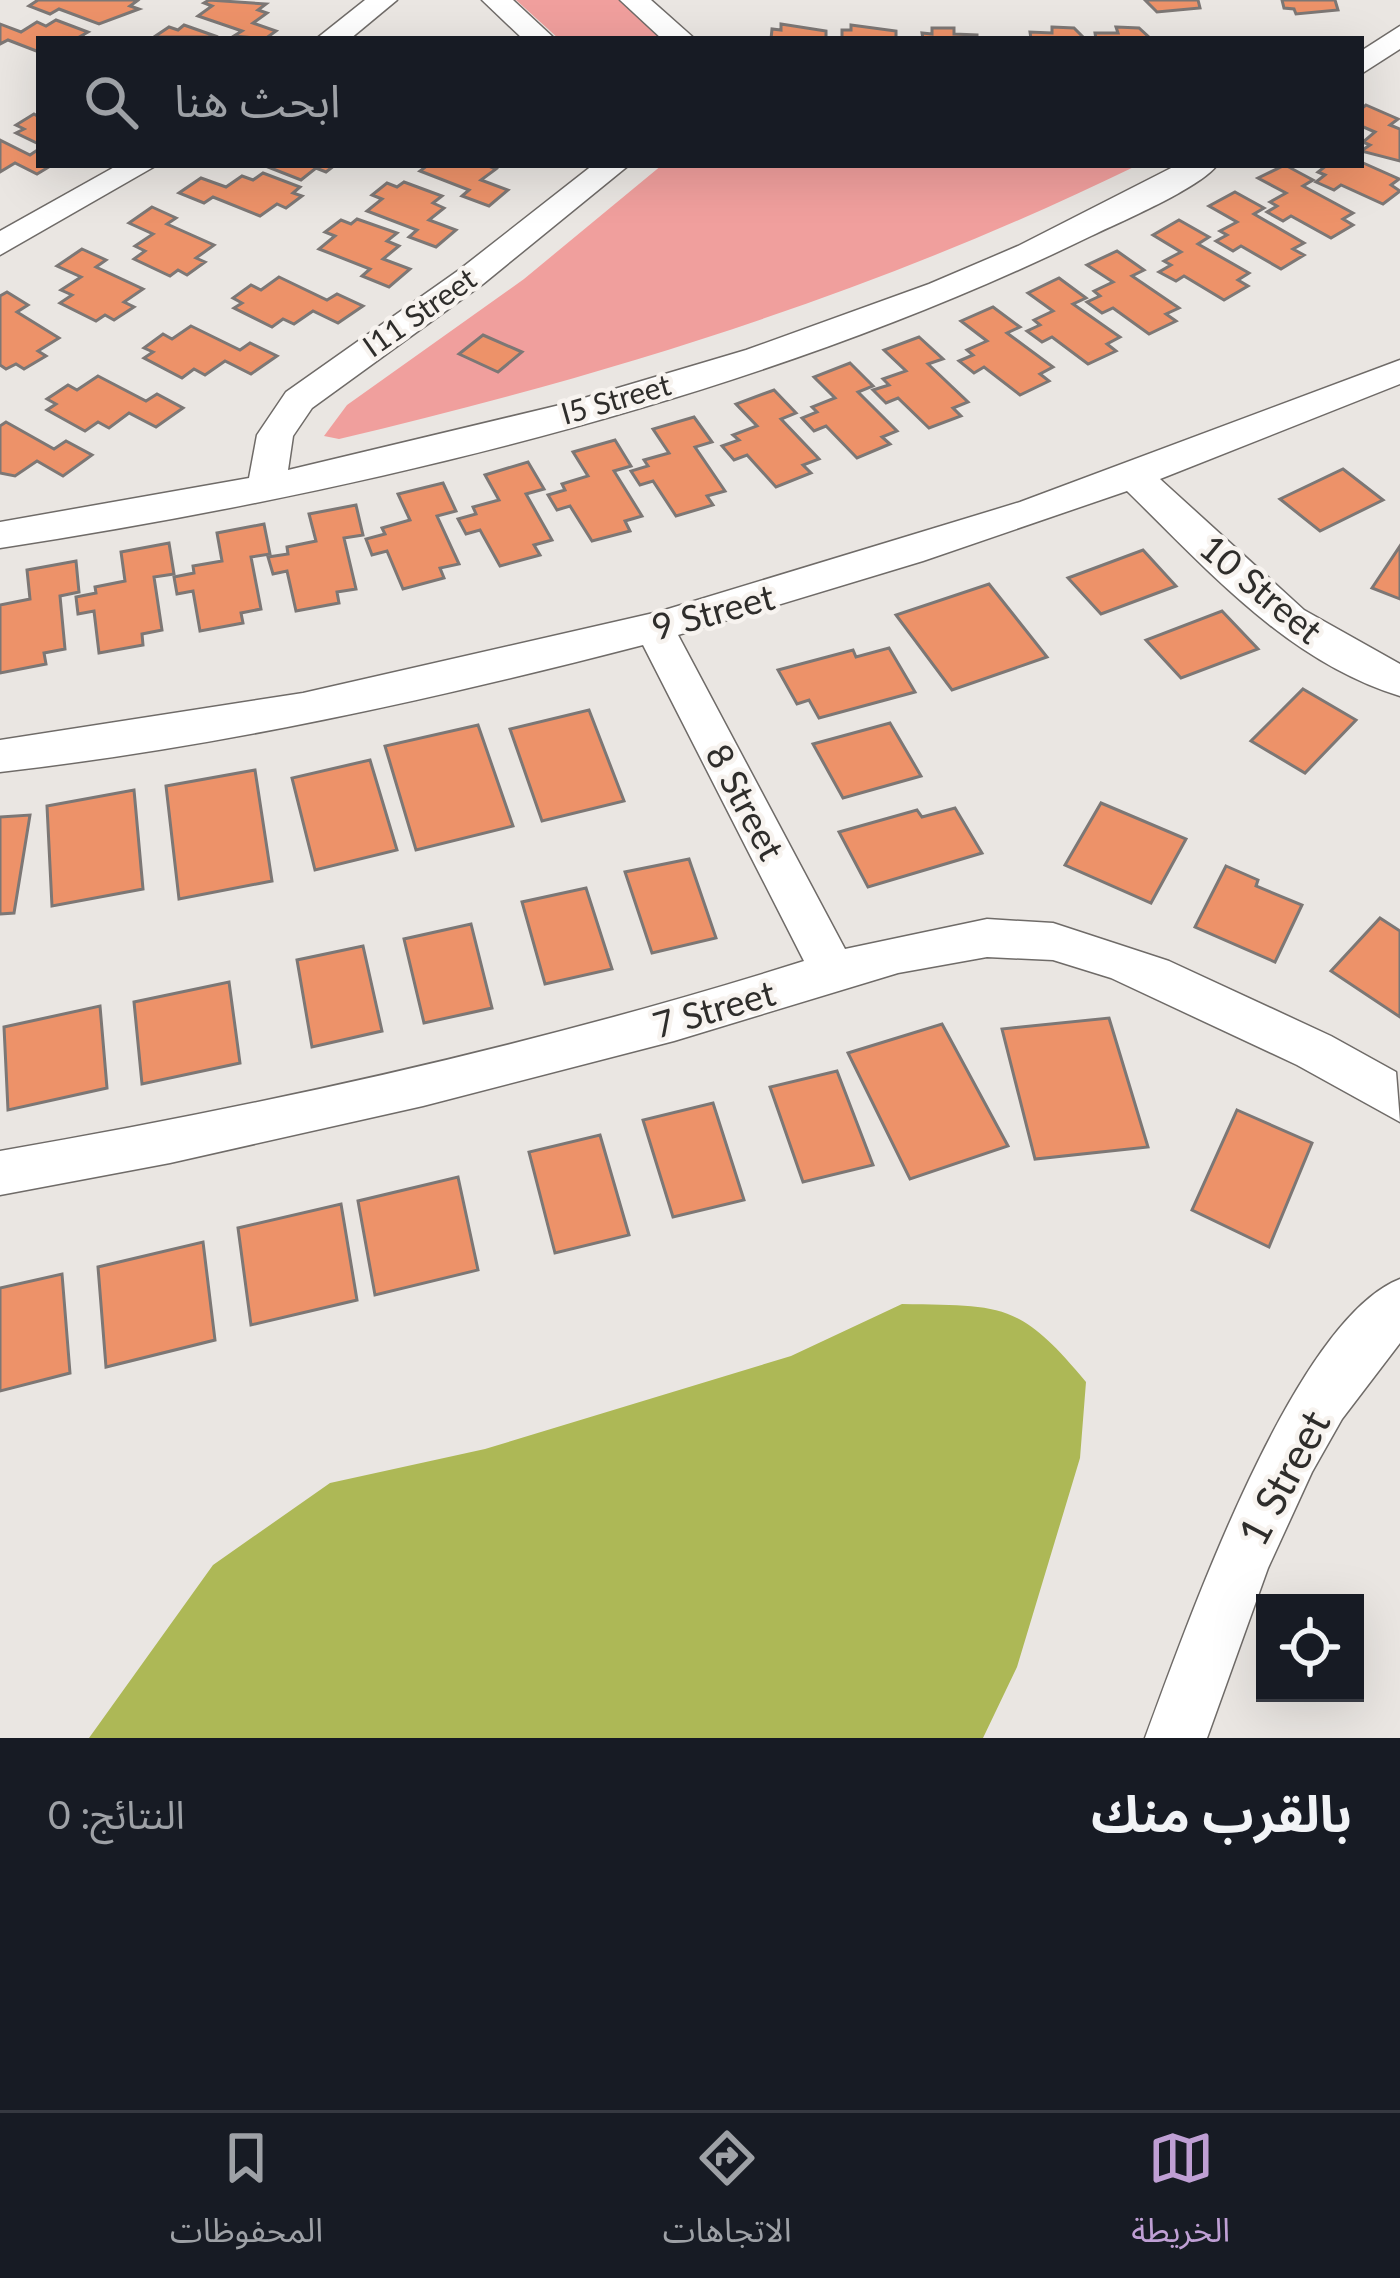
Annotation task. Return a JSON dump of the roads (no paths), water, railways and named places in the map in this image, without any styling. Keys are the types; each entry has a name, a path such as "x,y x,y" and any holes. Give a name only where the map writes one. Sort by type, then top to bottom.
{"street":[{"path":"496,0 537,36"},
{"path":"634,0 676,36"},
{"path":"335,36 384,1"},
{"path":"1364,63 1400,35"},
{"path":"0,244 136,168"},
{"name":"I11 Street","path":"267,486 275,435 298,400 471,277 609,168"},
{"name":"I5 Street","path":"0,535 267,486 559,417 744,362 988,271 1195,168"},
{"name":"9 Street","path":"0,756 236,722 503,666 655,628 907,554 1135,476 1400,371"},
{"name":"10 Street","path":"1135,476 1275,610 1328,647 1400,681"},
{"name":"8 Street","path":"655,628 835,975"},
{"name":"7 Street","path":"0,1174 297,1117 557,1052 961,940 1060,943 1125,963 1330,1057 1400,1102"},
{"name":"1 Street","path":"1176,1738 1246,1546 1301,1435 1346,1367 1400,1304"}]}
